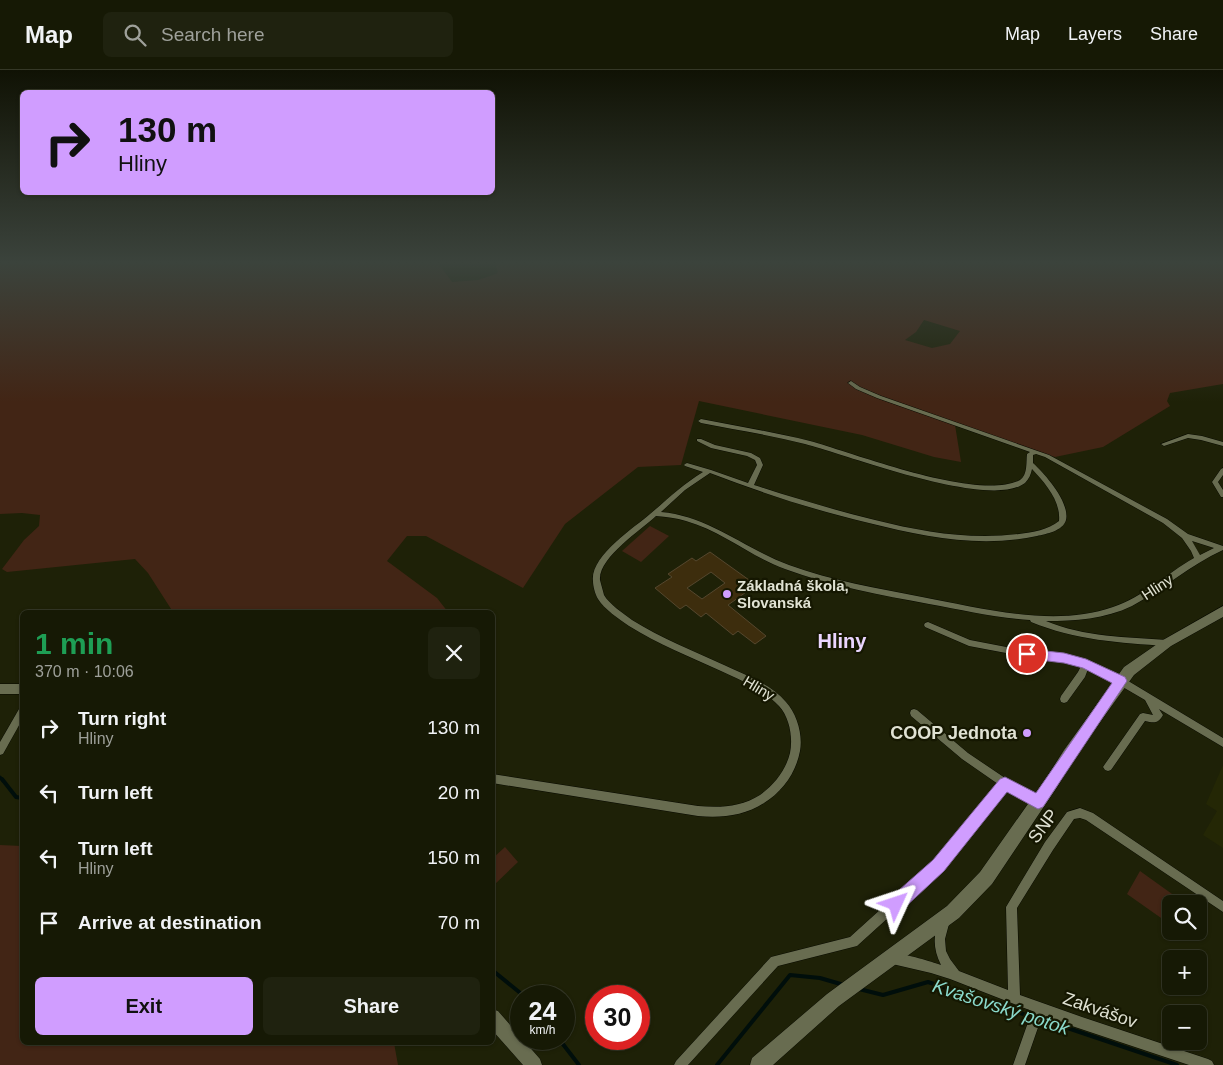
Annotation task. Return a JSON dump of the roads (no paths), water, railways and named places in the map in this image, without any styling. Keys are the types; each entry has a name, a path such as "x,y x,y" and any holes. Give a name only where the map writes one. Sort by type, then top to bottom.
{"main road":[{"path":"759,1065 833,1000 944,920 986,878 1129,671 1167,642 1223,612"}],"street":[{"name":"Hliny","path":"852,383 858,388 879,397 1050,457 1165,521 1185,536 1222,548"},
{"path":"701,421 821,446 931,480 962,486 994,488 1018,484 1028,475 1030,454 1037,452"},
{"path":"1164,444 1192,436 1223,444"},
{"path":"698,440 712,447 749,454 758,458 760,465 750,486"},
{"path":"687,465 810,506 920,533 954,539 994,540 1044,532 1054,529 1062,522 1064,513 1062,506 1041,473 1030,464"},
{"path":"1223,470 1215,482 1223,495"},
{"name":"Hliny","path":"495,778 698,811 720,812 737,810 756,802 782,780 794,757 796,742 794,724 788,710 779,700 754,683 656,638 615,612 601,597 596,581 606,559 621,541 656,514 675,495 709,471"},
{"name":"Hliny","path":"656,514 672,514 697,522 771,560 824,579 875,591 1031,618 1079,617 1112,610 1140,598 1198,560 1222,548"},
{"path":"1185,536 1198,560"},
{"path":"1031,618 1049,627 1083,635 1167,642"},
{"path":"928,625 970,643 1027,654 1064,658 1086,664 1121,681 1223,743"},
{"path":"1064,699 1082,674 1086,664"},
{"path":"0,689 20,689"},
{"path":"1108,767 1143,717 1155,719 1158,715 1146,697"},
{"path":"914,713 965,756 1005,783 1038,802"},
{"path":"0,751 4,738 20,715"},
{"path":"680,1065 775,961 853,942 938,865 1005,783"},
{"name":"SNP","path":"1014,998 1011,907 1049,846 1071,816 1080,813 1088,816 1223,907"},
{"path":"944,920 939,935 939,947 944,962 955,975"},
{"name":"Zakvášov","path":"890,959 912,961 955,975 1014,998 1037,1015 1208,1065"},
{"path":"1019,1065 1037,1015"},
{"path":"495,1020 534,1065"}],"waterway":[{"name":"Kvašovský potok","path":"0,777 3,781"},
{"name":"Kvašovský potok","path":"2,779 16,797 20,798"},
{"name":"Kvašovský potok","path":"495,972 510,985"},
{"name":"Kvašovský potok","path":"717,1065 790,975 820,978 844,985"},
{"name":"Kvašovský potok","path":"859,989 883,995 928,982 1032,1017"},
{"name":"Kvašovský potok","path":"1038,1018 1177,1065"},
{"name":"Kvašovský potok","path":"567,1050 579,1065"}],"place":[{"name":"Základná škola, Slovanská","path":"727,594"},
{"name":"COOP Jednota","path":"1027,733"}],"district":[{"name":"Hliny","path":"842,641"}]}
